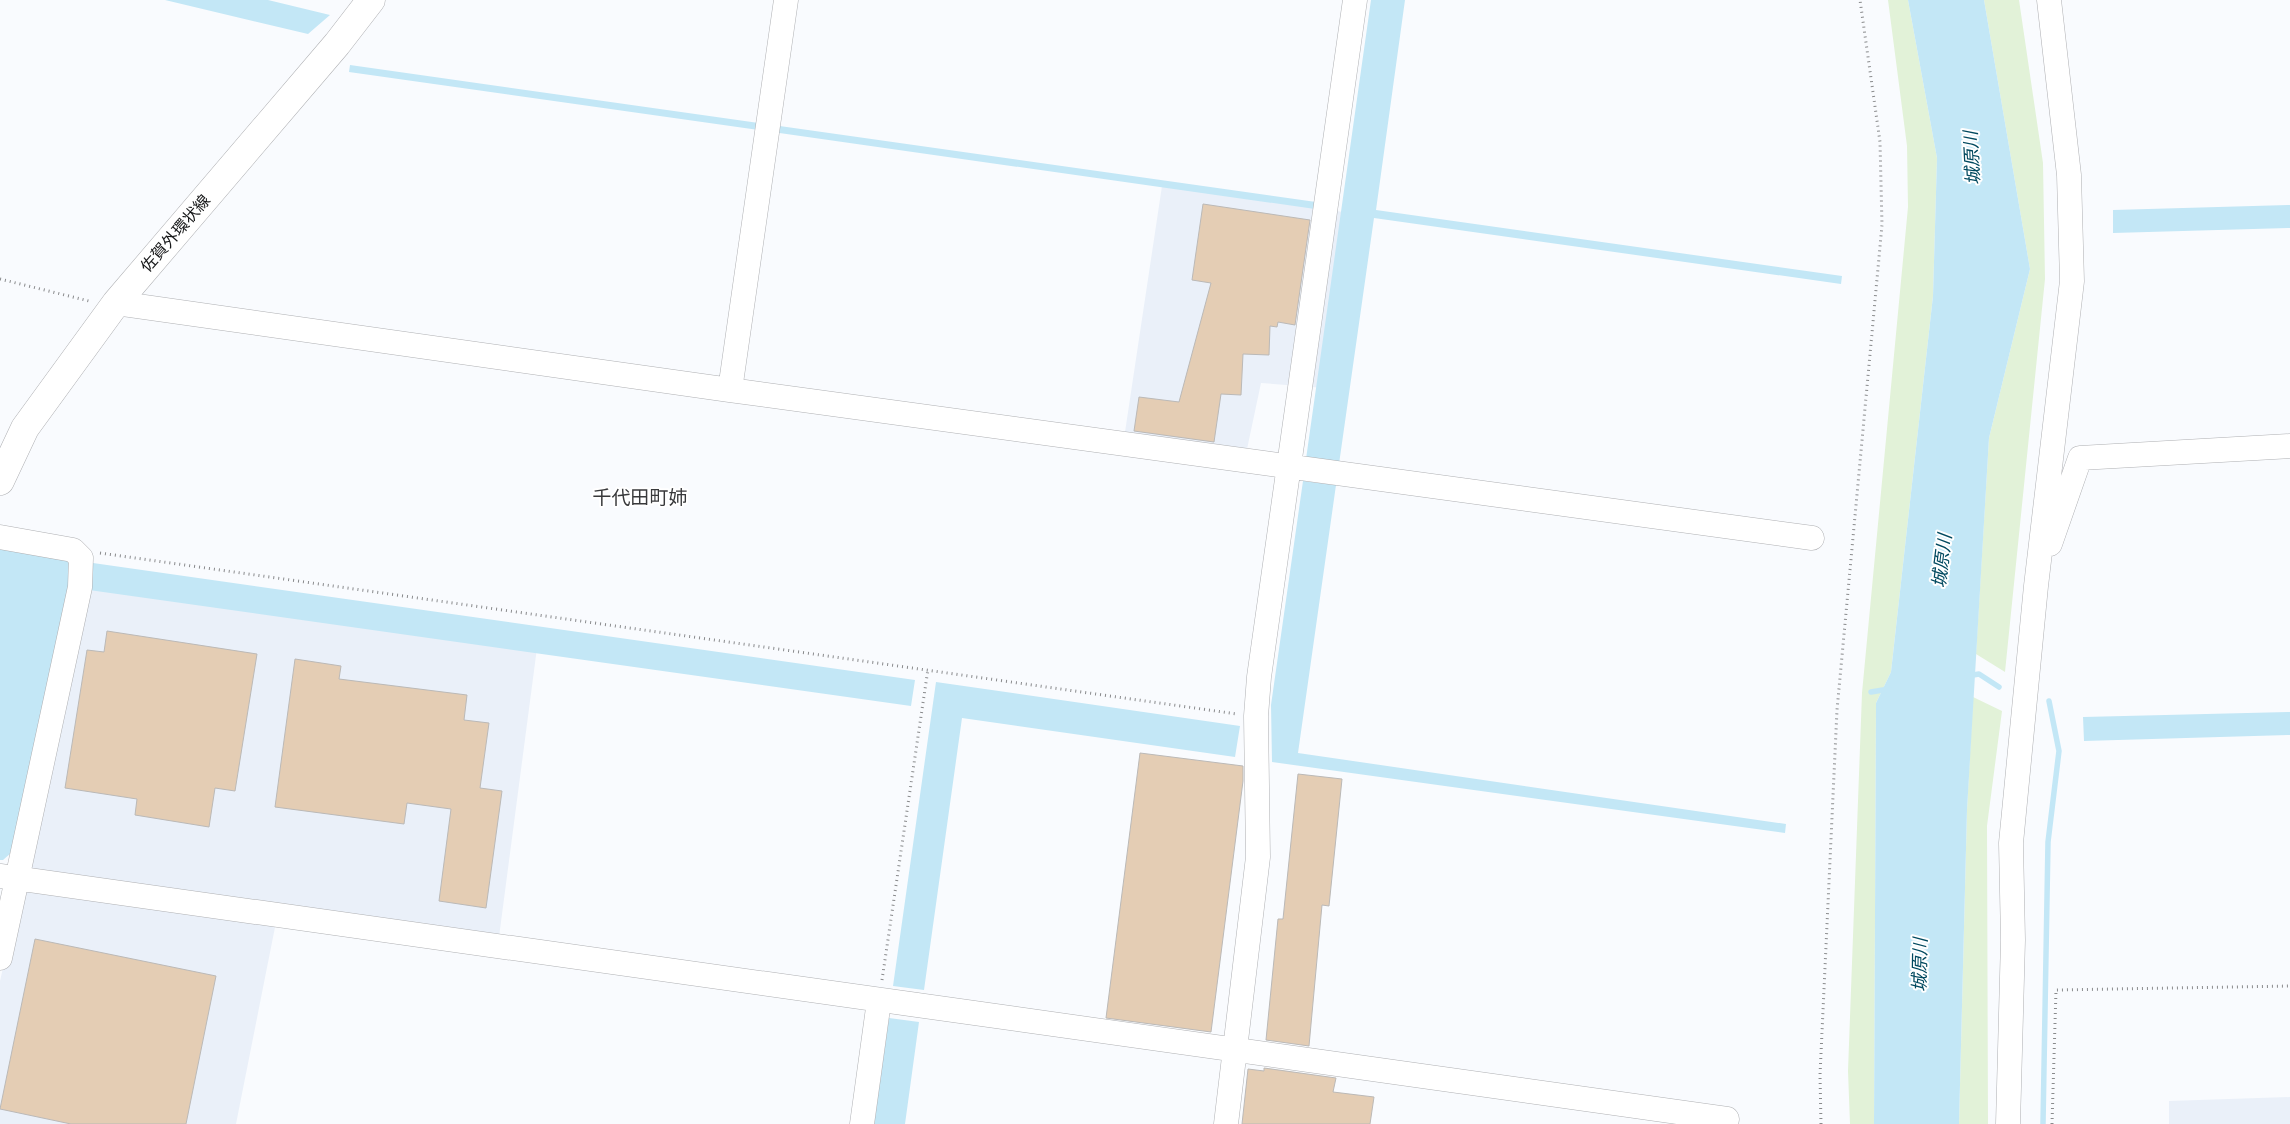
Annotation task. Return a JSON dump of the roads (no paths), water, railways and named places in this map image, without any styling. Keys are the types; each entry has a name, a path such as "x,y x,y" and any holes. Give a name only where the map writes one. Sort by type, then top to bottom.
{"main road":[{"name":"佐賀外環状線","path":"0,480 25,428 116,303 337,44 372,0"}],"street":[{"path":"730,390 786,0"},
{"path":"1226,1124 1258,857 1256,716 1259,677 1355,0"},
{"path":"2008,1124 2013,940 2011,843 2036,586 2072,281 2069,176 2049,0"},
{"path":"116,303 1290,468 1812,538"},
{"path":"2036,586 2080,458 2290,446"},
{"path":"0,537 73,550 81,558 80,587 8,878 0,958"},
{"path":"8,878 1727,1119 1726,1124"},
{"path":"862,1124 879,1001"}],"water":[{"path":"165,0 268,0 330,15 308,34"},
{"path":"1371,0 1405,0 1376,210 1842,276 1841,284 1374,218 1339,464 1306,459"},
{"name":"城原川","path":"1908,0 1984,0 2030,269 1989,438 1967,810 1959,1124 1874,1124 1876,703 1891,672 1933,296 1937,158"},
{"path":"350,65 1316,202 1315,209 349,72"},
{"path":"2290,205 2290,228 2113,233 2113,210"},
{"path":"1303,481 1336,485 1298,753 1786,824 1785,833 1272,762 1271,705"},
{"path":"0,549 68,559 72,565 71,584 11,853 3,860 0,860"},
{"path":"93,563 915,680 911,706 89,590"},
{"path":"936,682 1240,726 1235,757 962,718 924,990 893,986"},
{"path":"2290,712 2290,735 2084,741 2083,717"},
{"path":"889,1018 919,1022 905,1124 874,1124"}],"waterway":[{"path":"1967,676 1979,674 1999,687"},
{"path":"1871,692 1889,689"},
{"path":"2043,1124 2048,842 2059,751 2049,701"}],"district":[{"name":"千代田町姉","path":"640,497"}]}
